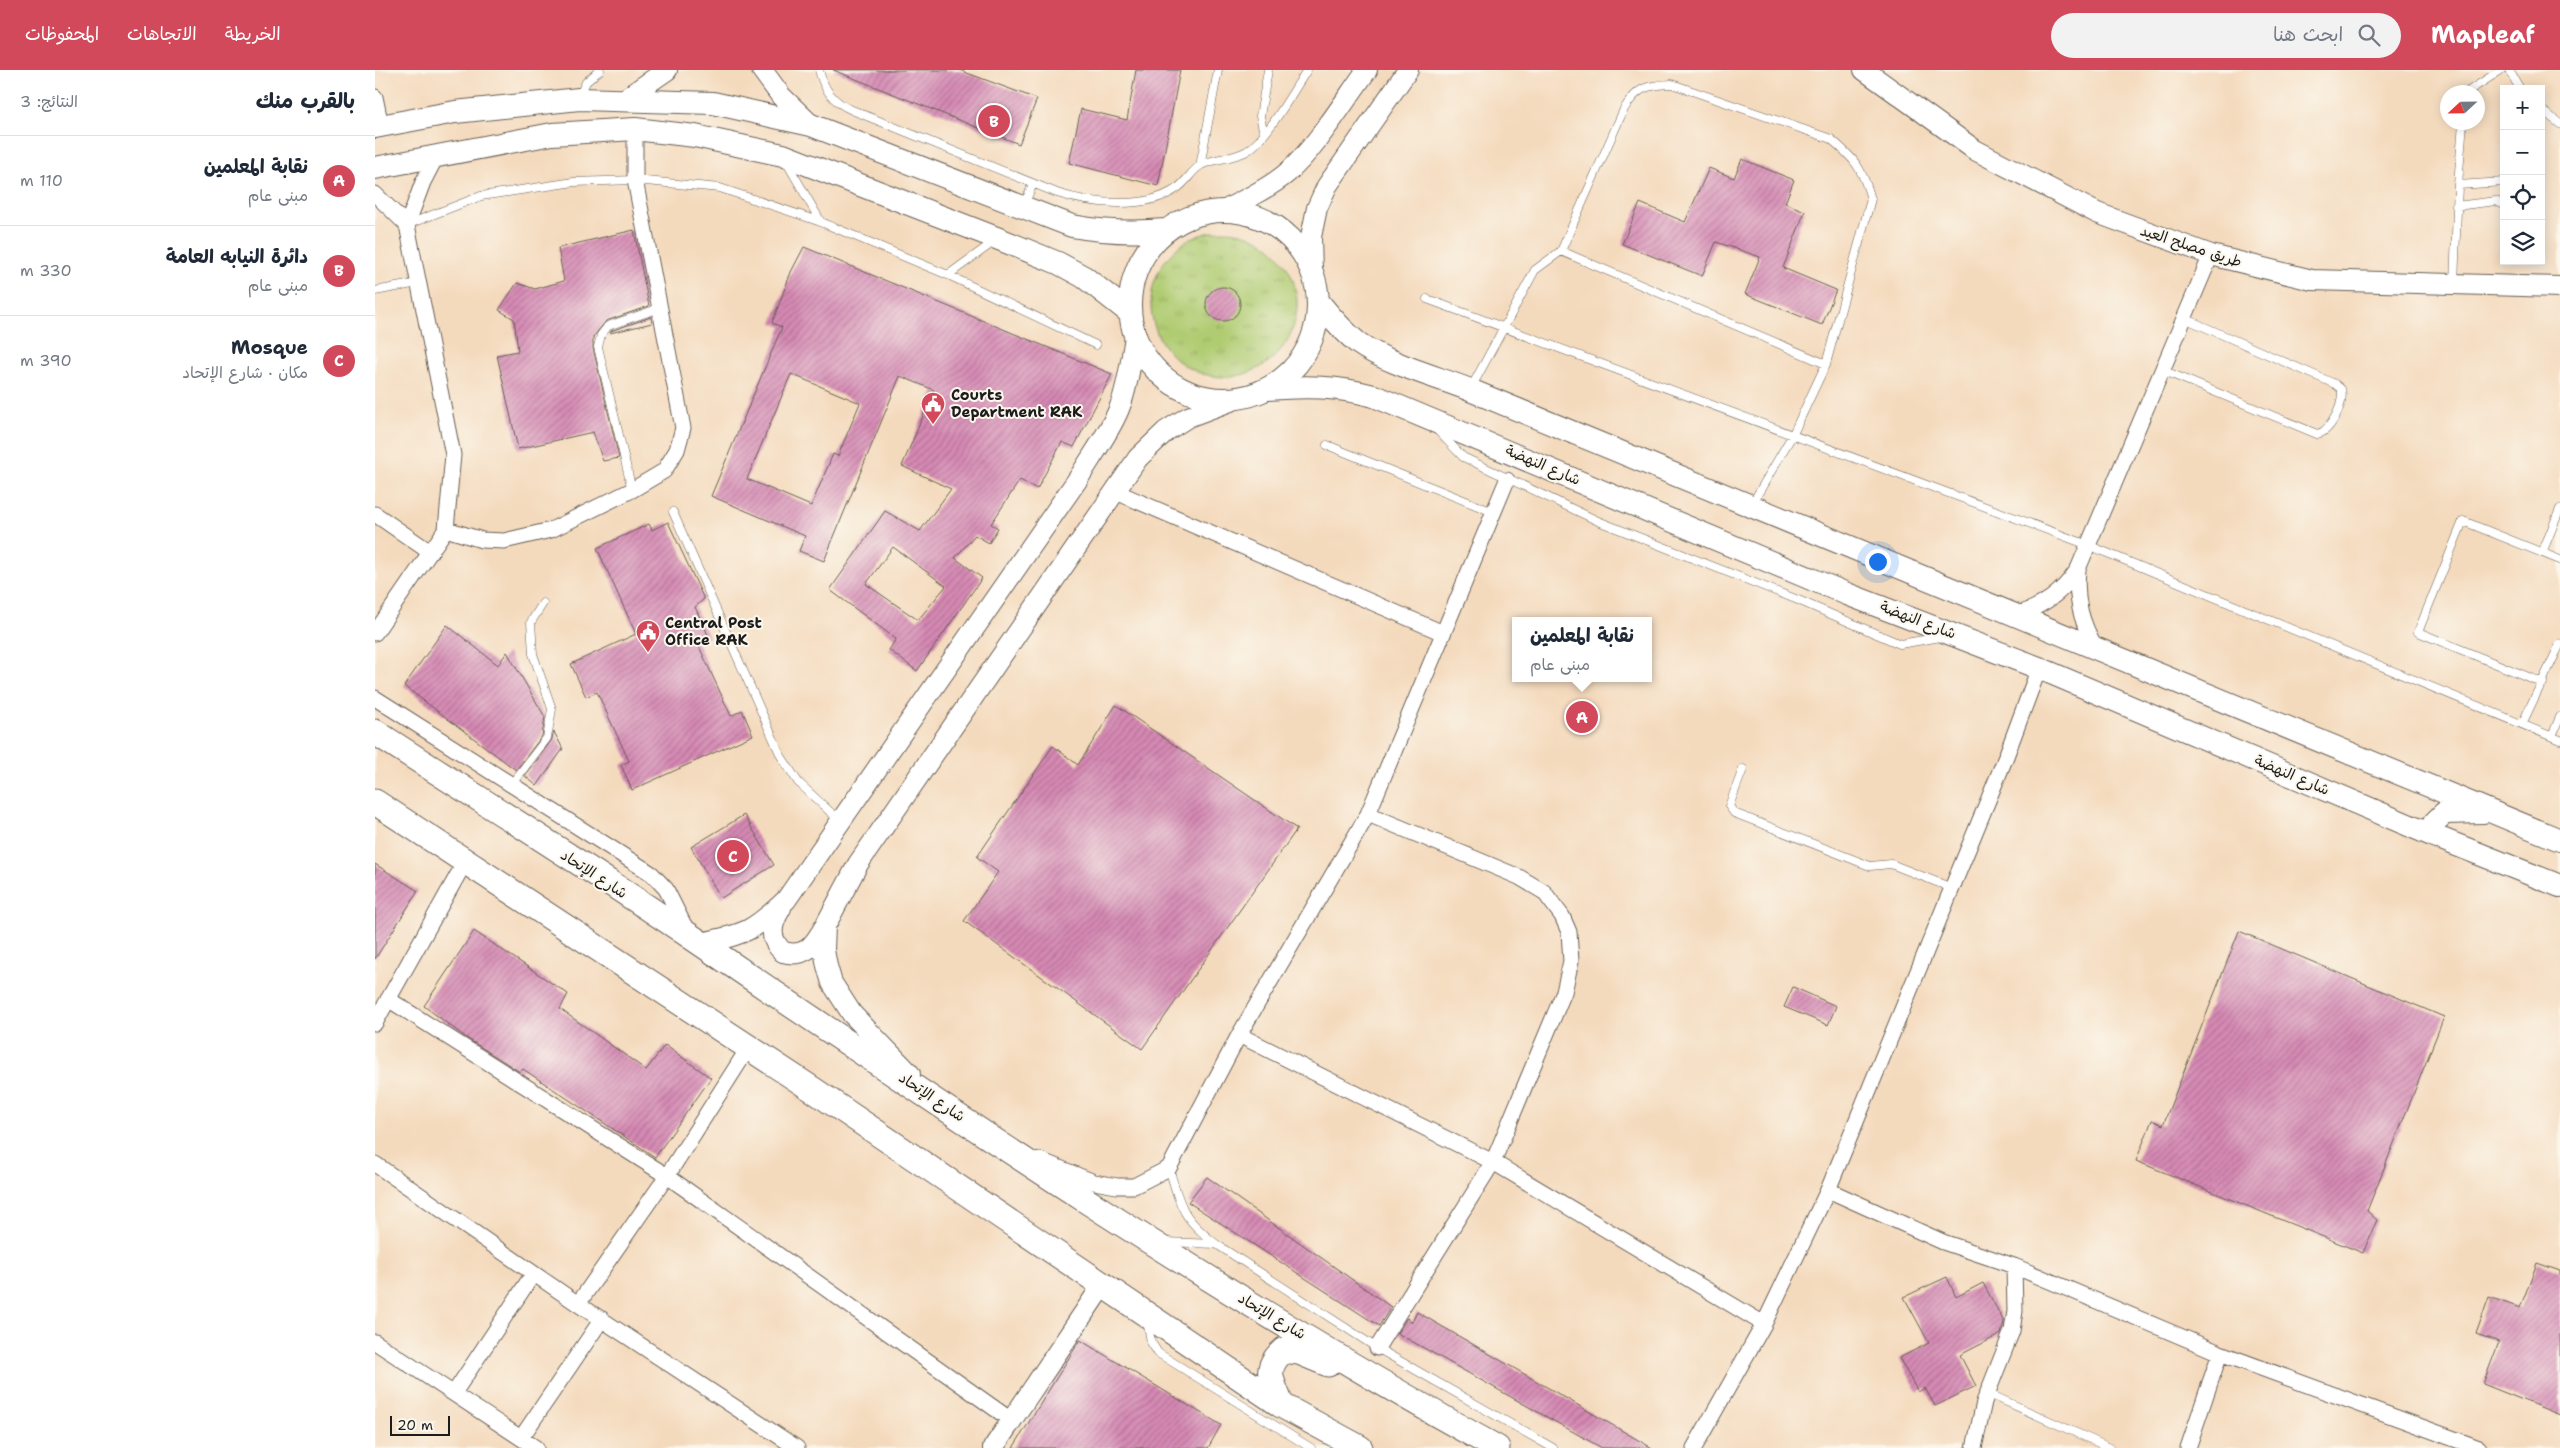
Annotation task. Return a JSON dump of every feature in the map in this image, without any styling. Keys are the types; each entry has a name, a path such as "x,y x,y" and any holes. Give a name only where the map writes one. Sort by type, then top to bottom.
{"main road":[{"path":"378,126 455,112 579,99 713,103 811,125 1072,226 1105,232 1131,233 1167,230"},
{"path":"375,168 552,134 635,129 695,136 783,155 1058,263 1084,277 1130,313"},
{"path":"1224,211 1252,215 1277,228 1298,247 1312,272 1318,301 1315,327 1306,352 1289,373 1268,389 1236,399 1204,397 1175,385 1151,364 1135,337 1130,313 1131,290 1138,267 1150,247 1167,230 1193,216 1224,211"},
{"path":"1318,301 1337,324 1359,344 1378,354 1751,505 2494,812 2551,833"},
{"name":"شارع النهضة","path":"1268,389 1305,386 1350,389 1426,416 1847,594 2039,668 2434,836 2560,886"},
{"name":"شارع الإتحاد","path":"375,732 694,939 1148,1241 1413,1401 1497,1448"},
{"path":"375,802 749,1047 1281,1405 1360,1448"},
{"path":"2434,836 2434,823 2444,814 2494,812"},
{"path":"1281,1405 1270,1373 1272,1360 1284,1350 1299,1352 1413,1401"}],"street":[{"path":"625,99 667,70"},
{"path":"762,70 781,96 811,125"},
{"path":"1224,211 1266,188 1287,173 1367,70"},
{"path":"1312,272 1311,237 1317,208 1327,186 1408,70"},
{"name":"طريق مصلح العيد","path":"1864,70 1975,150 2097,213 2211,255 2312,280 2560,287"},
{"path":"375,97 378,126"},
{"path":"446,529 482,540 504,541 551,530 632,490 664,470 677,450 683,428 635,180 635,129"},
{"path":"375,633 446,529 453,455 407,225 423,182 437,155"},
{"path":"375,194 407,225"},
{"path":"2015,615 2045,603 2064,588 2078,569 2211,255"},
{"path":"1135,337 1124,391 1110,427 1080,476 786,900 772,927 772,936 783,952 794,955 804,952 814,943 858,864 1114,490 1138,458 1166,431 1188,417 1236,399"},
{"path":"1006,1147 1094,1182 1117,1186 1134,1186 1169,1168 1239,1035 1368,814 1507,480"},
{"path":"1114,490 1443,633"},
{"path":"375,514 430,552"},
{"path":"2078,569 2076,585 2081,618 2096,648"},
{"path":"1694,1448 1764,1324 1828,1190 2005,759 2039,668"},
{"path":"375,698 652,874 666,889 694,939 746,932 759,926 786,900"},
{"path":"1368,814 1527,882 1544,892 1562,916 1569,932 1571,961 1564,992 1493,1162 1377,1348"},
{"path":"375,1023 465,862"},
{"path":"825,926 824,950 832,983 852,1014 930,1096"},
{"path":"388,998 667,1176 1011,1420"},
{"path":"1239,1035 1493,1162 1764,1324"},
{"path":"578,1304 667,1176 749,1047"},
{"path":"375,1164 533,1274 797,1448"},
{"path":"1828,1190 1943,1242 2014,1266 2220,1353 2446,1442 2479,1448"},
{"path":"1974,1448 1987,1393 2012,1331 2015,1311 2014,1266"},
{"path":"454,1392 533,1274"},
{"path":"993,1448 1102,1286"},
{"path":"521,1438 602,1320"},
{"path":"375,1342 454,1392 536,1448"},
{"path":"2188,1448 2220,1353"}],"lane":[{"path":"579,99 586,82 601,70"},
{"path":"819,70 827,91 842,106 1033,184 1082,200 1112,203 1135,201 1172,192 1200,166 1245,152 1264,134 1307,70"},
{"path":"1200,166 1218,70"},
{"path":"1264,134 1261,116 1268,70"},
{"path":"2478,85 2501,70"},
{"path":"2509,70 2518,85"},
{"path":"1470,390 1535,270 1561,251 1624,109 1633,93 1650,85 1672,84 1831,139 1849,154 1863,172 1871,199 1826,364 1793,434 1751,505"},
{"path":"2545,112 2560,124"},
{"path":"2454,284 2456,206 2462,130"},
{"path":"783,155 821,222"},
{"path":"407,225 467,201 495,193 574,182 635,180 720,188 821,222 948,275 1096,345"},
{"path":"2458,185 2500,182"},
{"path":"1023,207 1033,184"},
{"path":"2456,206 2496,201 2500,203"},
{"path":"948,275 999,239"},
{"path":"1561,251 1826,364"},
{"path":"375,291 418,283"},
{"path":"1427,298 2088,545 2560,740"},
{"path":"632,490 598,347 601,335 608,326 660,308"},
{"path":"2162,370 2312,434 2326,431 2339,405 2342,393 2335,384 2184,318"},
{"path":"1426,416 1463,458 1598,521 1798,600 1900,644 1957,635"},
{"path":"1327,445 1493,512"},
{"path":"2542,553 2560,509"},
{"path":"673,512 781,756 798,782 840,822"},
{"path":"2543,683 2418,632 2463,521 2560,560"},
{"path":"511,785 547,738 552,709 533,654 531,622 543,602"},
{"path":"2522,724 2560,644"},
{"path":"2552,736 2560,717"},
{"path":"1743,769 1729,806 1734,813 1870,866 1891,864 1952,888"},
{"path":"1169,1168 1180,1206 1194,1228 1377,1348 1553,1448"},
{"path":"1148,1241 1216,1244"},
{"path":"1147,1316 1149,1335 1158,1353 1311,1448"},
{"path":"1987,1393 2110,1448"}],"green space":[{"path":"1224,231 1252,236 1276,252 1292,276 1297,304 1292,332 1276,356 1252,372 1224,377 1196,372 1172,356 1156,332 1151,304 1156,276 1172,252 1196,236"}],"building":[{"path":"833,70 959,70 1037,99 1019,144"},
{"path":"1136,70 1180,70 1158,186 1069,163 1081,109 1127,120"},
{"path":"1742,159 1794,180 1785,203 1805,211 1783,268 1836,290 1822,325 1745,294 1760,257 1716,242 1702,276 1622,244 1640,203 1685,222 1709,168 1734,178"},
{"path":"634,230 649,306 606,321 593,337 593,348 619,458 603,461 593,432 518,449 497,355 518,351 514,319 499,310 517,283 535,289 564,281 558,248"},
{"path":"804,247 1112,374 1074,447 1062,442 1037,489 1020,480 991,524 998,528 989,543 975,535 955,558 982,578 917,671 889,650 896,639 830,590 885,511 920,531 951,489 902,466 934,390 900,376 824,561 799,551 805,536 711,496 782,327 772,323 791,272","holes":["791,374 860,403 838,456 833,454 811,506 747,479","893,547 946,586 918,620 866,584"]},
{"path":"1223,287 1235,292 1240,304 1235,316 1223,321 1211,316 1206,304 1211,292"},
{"path":"651,317 652,323 610,333 611,331"},
{"name":"Central Post Office RAK","path":"668,522 704,599 695,607 709,637 697,642 731,716 742,710 753,735 632,790 621,765 629,761 597,692 586,697 571,664 636,634 597,548 649,524 652,530"},
{"path":"447,625 498,665 507,652 545,717 542,736 516,770 404,686"},
{"path":"1116,705 1297,829 1142,1049 964,921 998,872 977,857 1053,746 1078,765"},
{"path":"554,732 563,749 537,786 525,776 551,741"},
{"path":"744,815 774,865 721,898 691,847"},
{"path":"375,864 418,891 375,959"},
{"path":"474,931 568,994 560,1009 646,1070 665,1045 711,1078 655,1157 523,1069 520,1072 468,1039 424,1006"},
{"path":"2239,931 2444,1017 2367,1211 2377,1220 2363,1253 2136,1161 2152,1120 2163,1125"},
{"path":"1793,987 1836,1006 1828,1025 1784,1007"},
{"path":"1207,1177 1391,1307 1379,1326 1188,1202"},
{"path":"2537,1263 2560,1271 2560,1415 2483,1384 2499,1342 2476,1334 2489,1297 2520,1308"},
{"path":"1947,1277 1956,1297 1983,1283 2004,1322 2001,1334 1960,1355 1976,1386 1935,1406 1925,1388 1918,1392 1899,1358 1929,1343 1904,1297"},
{"path":"1417,1312 1652,1448 1602,1448 1397,1333 1407,1318 1412,1322"},
{"path":"1080,1340 1221,1425 1208,1448 1013,1448"}],"place":[{"name":"دائرة النيابه العامة","path":"994,121"},
{"name":"Courts Department RAK","path":"933,425"},
{"name":"Central Post Office RAK","path":"648,653"},
{"name":"نقابة المعلمين","path":"1582,717"},
{"name":"Mosque","path":"733,856"}]}
